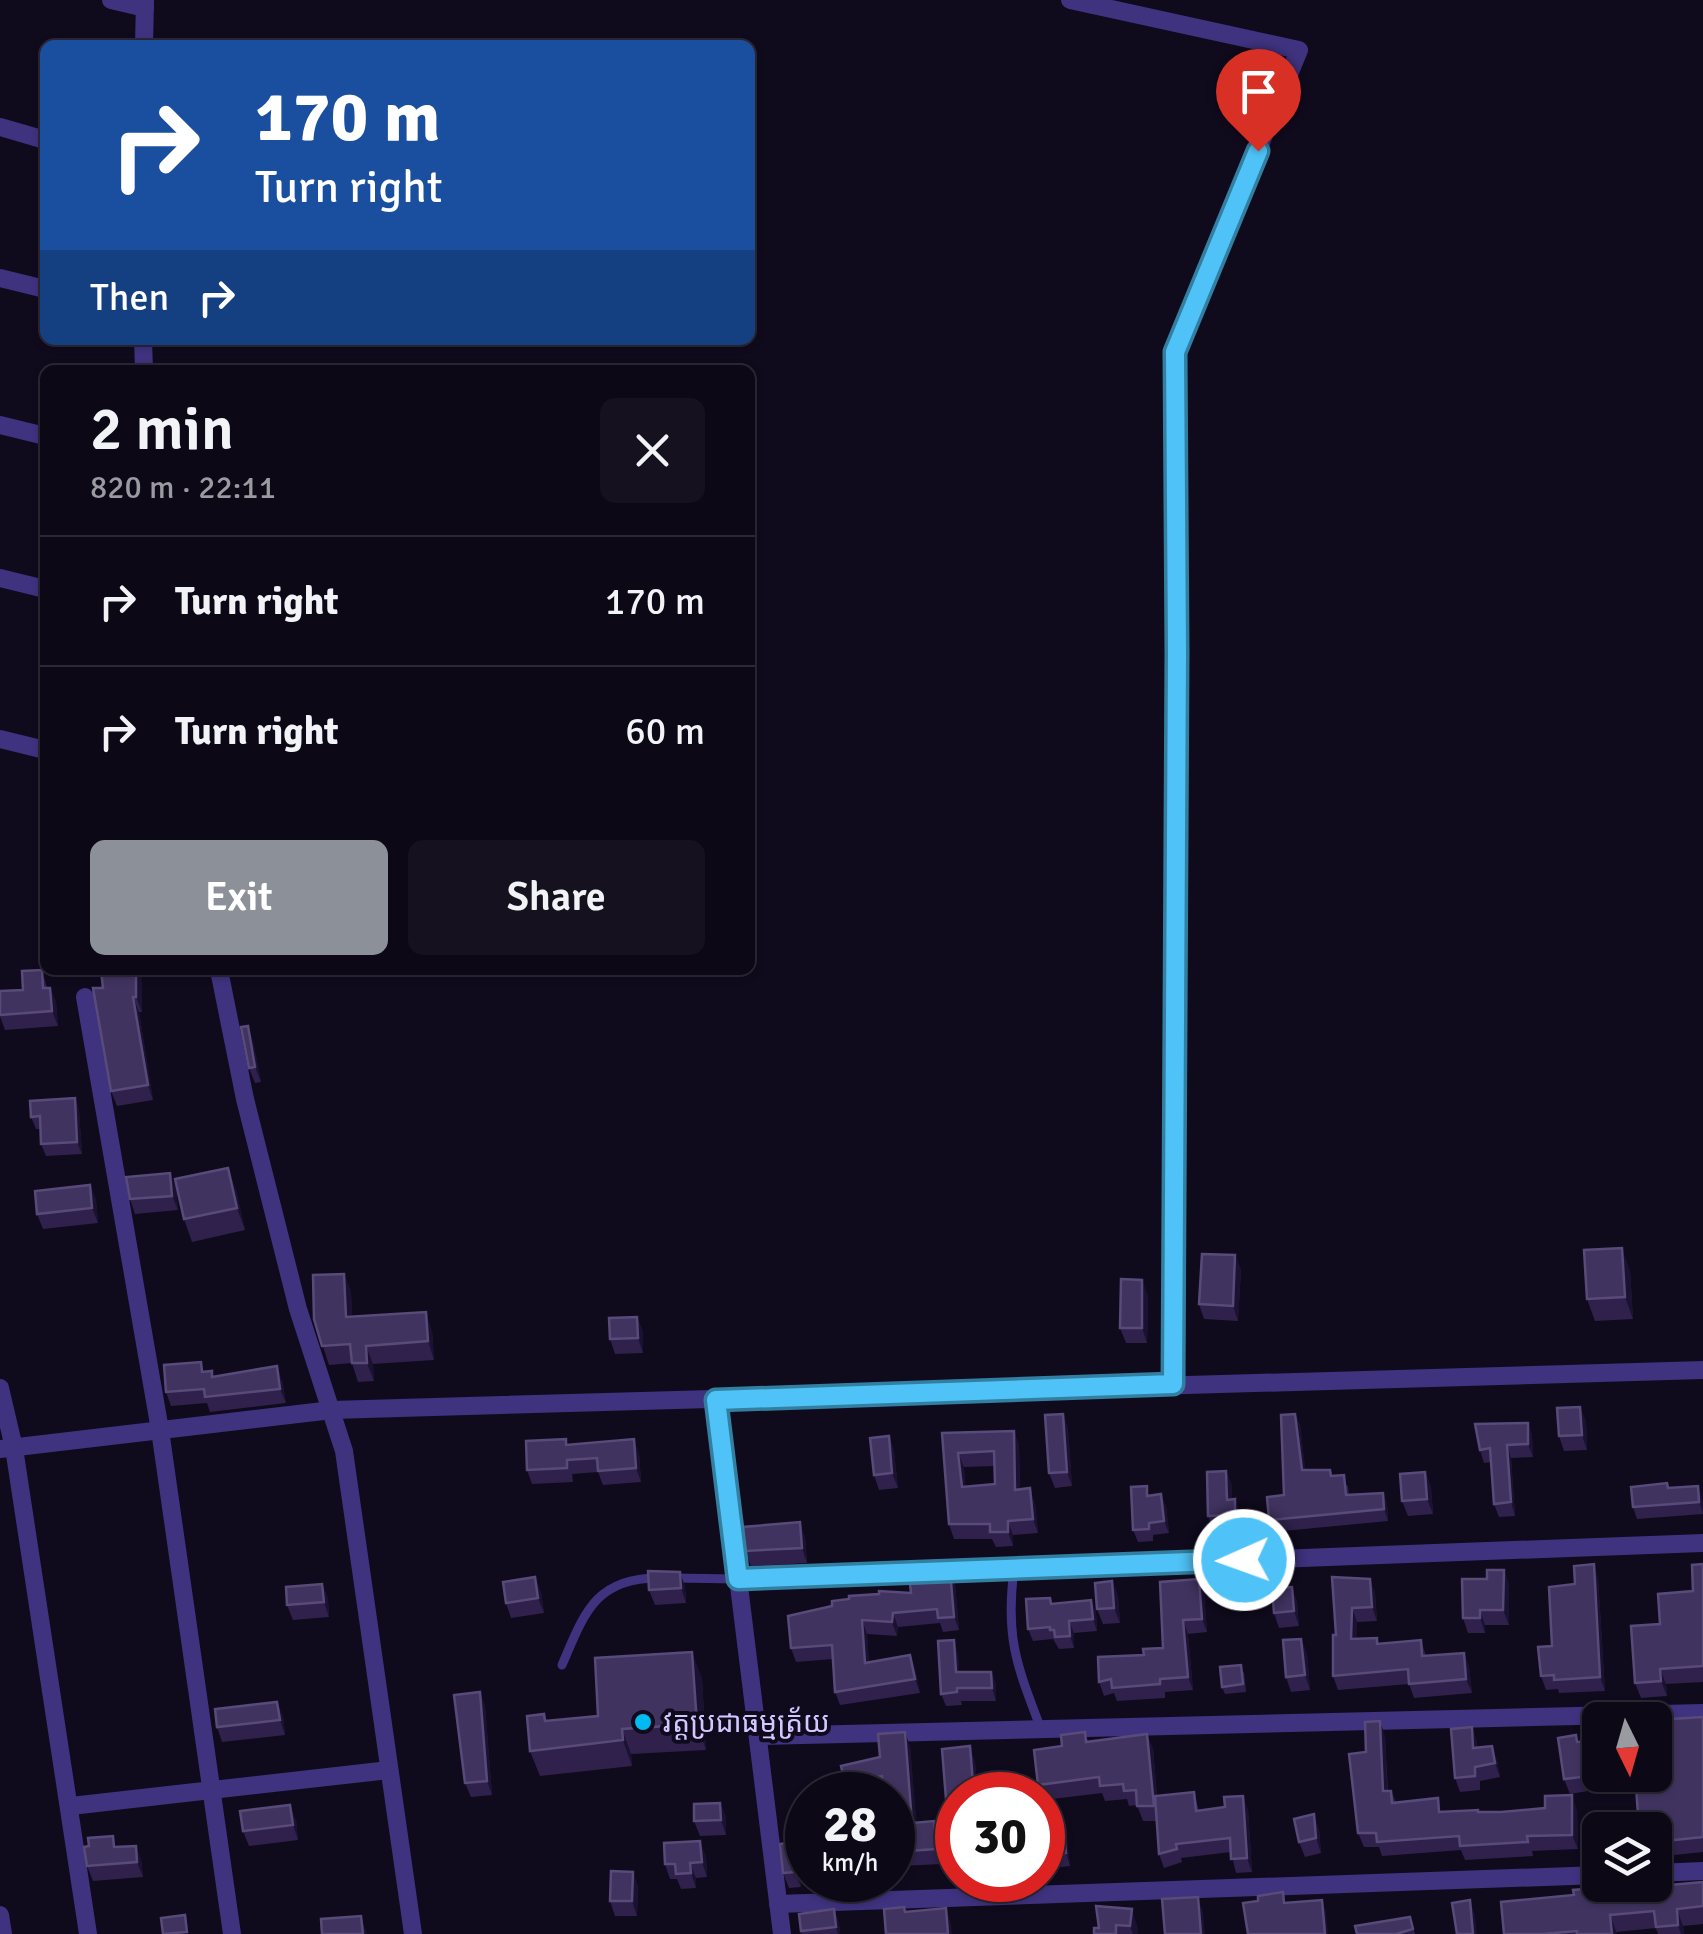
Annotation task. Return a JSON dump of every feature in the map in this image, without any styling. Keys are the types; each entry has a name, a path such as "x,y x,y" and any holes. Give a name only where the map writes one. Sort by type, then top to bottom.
{"street":[{"path":"110,0 145,4 144,40"},
{"path":"1070,0 1299,50 1175,352 1173,1384"},
{"path":"0,127 40,139"},
{"path":"0,278 40,289"},
{"path":"0,425 40,435"},
{"path":"0,578 40,587"},
{"path":"0,739 40,749"},
{"path":"220,975 245,1098 293,1290 344,1451 413,1934"},
{"path":"84,997 160,1430 232,1934"},
{"path":"7,1449 332,1410 1703,1370"},
{"path":"0,1388 7,1449 71,1806 88,1934"},
{"path":"716,1400 782,1934"},
{"path":"738,1579 1703,1543"},
{"path":"758,1736 1703,1713"},
{"path":"71,1806 389,1770"},
{"path":"1672,1872 1703,1871"},
{"path":"778,1904 1582,1876"},
{"path":"0,1915 3,1934"}],"lane":[{"path":"1014,1569 1009,1605 1014,1658 1041,1729"},
{"path":"562,1665 582,1617 594,1602 629,1578 738,1579"}],"building":[{"path":"40,970 43,988 50,988 52,1011 0,1015 0,991 23,990 22,971"},
{"path":"102,975 136,975 133,997 148,1085 111,1091 93,988 103,988"},
{"path":"248,1026 255,1067 249,1068 241,1027"},
{"path":"75,1098 77,1142 41,1144 40,1116 31,1117 30,1101"},
{"path":"228,1168 237,1208 184,1219 175,1179"},
{"path":"170,1173 172,1196 130,1199 126,1177"},
{"path":"90,1185 92,1208 37,1214 35,1191"},
{"path":"1622,1248 1625,1297 1587,1299 1584,1250"},
{"path":"1202,1254 1235,1255 1233,1306 1199,1304"},
{"path":"344,1274 346,1317 426,1312 428,1341 366,1346 367,1363 352,1363 350,1344 322,1346 314,1319 313,1275"},
{"path":"1121,1279 1142,1280 1142,1328 1120,1328"},
{"path":"637,1317 638,1338 610,1339 609,1318"},
{"path":"201,1362 202,1372 212,1371 212,1377 277,1366 280,1389 205,1397 204,1389 166,1392 164,1365"},
{"path":"1580,1407 1582,1435 1559,1436 1557,1408"},
{"path":"1063,1414 1067,1472 1049,1473 1045,1415"},
{"path":"1295,1414 1302,1470 1330,1470 1331,1476 1344,1475 1346,1495 1383,1493 1384,1509 1269,1520 1267,1497 1284,1495 1281,1415"},
{"path":"1528,1423 1528,1444 1507,1445 1511,1502 1494,1504 1490,1448 1480,1450 1475,1424"},
{"path":"1014,1431 1015,1490 1030,1488 1033,1519 1008,1521 1008,1532 990,1532 990,1524 949,1524 942,1433","holes":["994,1451 995,1484 962,1487 958,1453"]},
{"path":"889,1436 892,1473 874,1475 870,1438"},
{"path":"566,1439 566,1445 634,1439 636,1468 598,1471 597,1458 567,1460 567,1468 527,1470 526,1441"},
{"path":"1226,1471 1227,1500 1235,1499 1235,1515 1208,1516 1207,1472"},
{"path":"1425,1472 1427,1499 1402,1501 1400,1474"},
{"path":"1667,1483 1668,1488 1698,1486 1699,1502 1633,1507 1631,1487"},
{"path":"1147,1486 1147,1496 1161,1494 1164,1521 1149,1523 1149,1529 1133,1530 1131,1487"},
{"path":"800,1522 802,1548 745,1551 743,1527"},
{"path":"1594,1564 1600,1677 1554,1680 1554,1675 1541,1676 1538,1647 1552,1646 1549,1587 1575,1584 1574,1566"},
{"path":"1703,1564 1703,1666 1660,1669 1661,1681 1635,1683 1631,1626 1660,1624 1658,1594 1693,1591 1692,1565"},
{"path":"950,1570 954,1617 938,1618 937,1609 893,1613 892,1622 862,1620 865,1663 910,1655 915,1679 835,1692 832,1645 791,1648 788,1616 832,1606 832,1601 849,1596 879,1591 911,1593 910,1584 935,1582 935,1571"},
{"path":"1487,1570 1504,1570 1503,1610 1480,1610 1480,1618 1463,1618 1462,1579 1487,1579"},
{"path":"648,1571 680,1572 681,1588 649,1590"},
{"path":"535,1577 538,1598 506,1603 503,1582"},
{"path":"1332,1577 1370,1579 1372,1607 1352,1608 1351,1639 1377,1638 1377,1644 1421,1640 1422,1656 1464,1653 1466,1679 1409,1684 1408,1669 1333,1676 1336,1635"},
{"path":"1199,1579 1202,1619 1183,1620 1188,1677 1112,1688 1111,1679 1099,1682 1098,1657 1144,1655 1143,1649 1163,1648 1160,1582"},
{"path":"1112,1581 1114,1608 1097,1609 1095,1583"},
{"path":"322,1584 324,1602 287,1605 286,1587"},
{"path":"1292,1587 1294,1611 1274,1613 1272,1588"},
{"path":"1050,1598 1051,1604 1091,1600 1093,1619 1069,1621 1070,1636 1055,1637 1050,1627 1028,1629 1026,1599"},
{"path":"1301,1639 1305,1675 1286,1677 1283,1640"},
{"path":"954,1640 956,1672 991,1672 992,1688 957,1688 957,1692 941,1694 938,1641"},
{"path":"692,1652 697,1724 622,1729 623,1740 530,1751 527,1716 544,1714 545,1721 598,1716 595,1658"},
{"path":"1241,1665 1243,1684 1222,1687 1220,1667"},
{"path":"480,1692 487,1781 465,1783 454,1695"},
{"path":"277,1702 280,1720 217,1727 215,1709"},
{"path":"1703,1717 1703,1837 1672,1840 1672,1812 1638,1812 1636,1792 1672,1792 1672,1719"},
{"path":"1380,1721 1383,1791 1391,1791 1392,1803 1438,1798 1439,1812 1501,1812 1545,1808 1545,1796 1572,1795 1572,1835 1527,1836 1528,1842 1460,1846 1459,1836 1377,1842 1376,1833 1358,1833 1349,1754 1366,1752 1365,1722"},
{"path":"1472,1727 1473,1748 1492,1746 1495,1763 1475,1767 1475,1776 1455,1778 1451,1729"},
{"path":"905,1732 908,1772 842,1772 841,1766 880,1757 878,1734"},
{"path":"1085,1732 1086,1742 1147,1734 1154,1806 1137,1806 1136,1790 1124,1791 1123,1784 1100,1786 1099,1777 1065,1781 1065,1772 1037,1772 1034,1750 1062,1746 1061,1735"},
{"path":"1576,1735 1577,1742 1582,1742 1582,1777 1564,1779 1558,1738"},
{"path":"970,1746 972,1772 944,1772 942,1749"},
{"path":"1194,1792 1196,1811 1225,1807 1224,1797 1243,1796 1247,1858 1231,1859 1230,1838 1176,1844 1177,1849 1159,1854 1155,1796"},
{"path":"720,1803 721,1820 694,1821 694,1804"},
{"path":"290,1805 293,1825 243,1831 240,1811"},
{"path":"1314,1814 1316,1838 1299,1842 1294,1819"},
{"path":"934,1821 935,1849 915,1851 915,1823"},
{"path":"113,1836 114,1847 136,1846 137,1862 87,1866 84,1847 89,1846 88,1838"},
{"path":"700,1841 702,1862 690,1863 691,1873 676,1874 675,1864 665,1864 664,1843"},
{"path":"785,1843 785,1873 783,1873 780,1844"},
{"path":"611,1871 633,1872 632,1901 610,1901"},
{"path":"1703,1882 1703,1906 1677,1909 1678,1925 1656,1927 1654,1911 1610,1915 1612,1934 1504,1934 1501,1902 1574,1895 1573,1890 1582,1889 1582,1902 1672,1902 1672,1885"},
{"path":"1283,1892 1284,1903 1322,1900 1325,1934 1248,1934 1243,1903"},
{"path":"1198,1897 1201,1934 1165,1934 1162,1899"},
{"path":"1470,1900 1473,1934 1457,1934 1452,1903"},
{"path":"1096,1906 1132,1909 1130,1926 1116,1925 1116,1934 1094,1934 1094,1928 1099,1928"},
{"path":"904,1907 905,1912 946,1908 948,1934 886,1934 884,1909"},
{"path":"834,1909 836,1927 801,1931 799,1914"},
{"path":"185,1915 187,1932 163,1934 161,1918"},
{"path":"361,1916 363,1934 322,1934 321,1919"},
{"path":"1410,1917 1413,1929 1396,1934 1357,1934 1355,1926"}],"place":[{"name":"វត្តប្រជាធម្មត្រ័យ","path":"643,1722"}],"route":[{"path":"1244,1560 738,1579 716,1400 1173,1384 1175,352 1258,151"}]}
